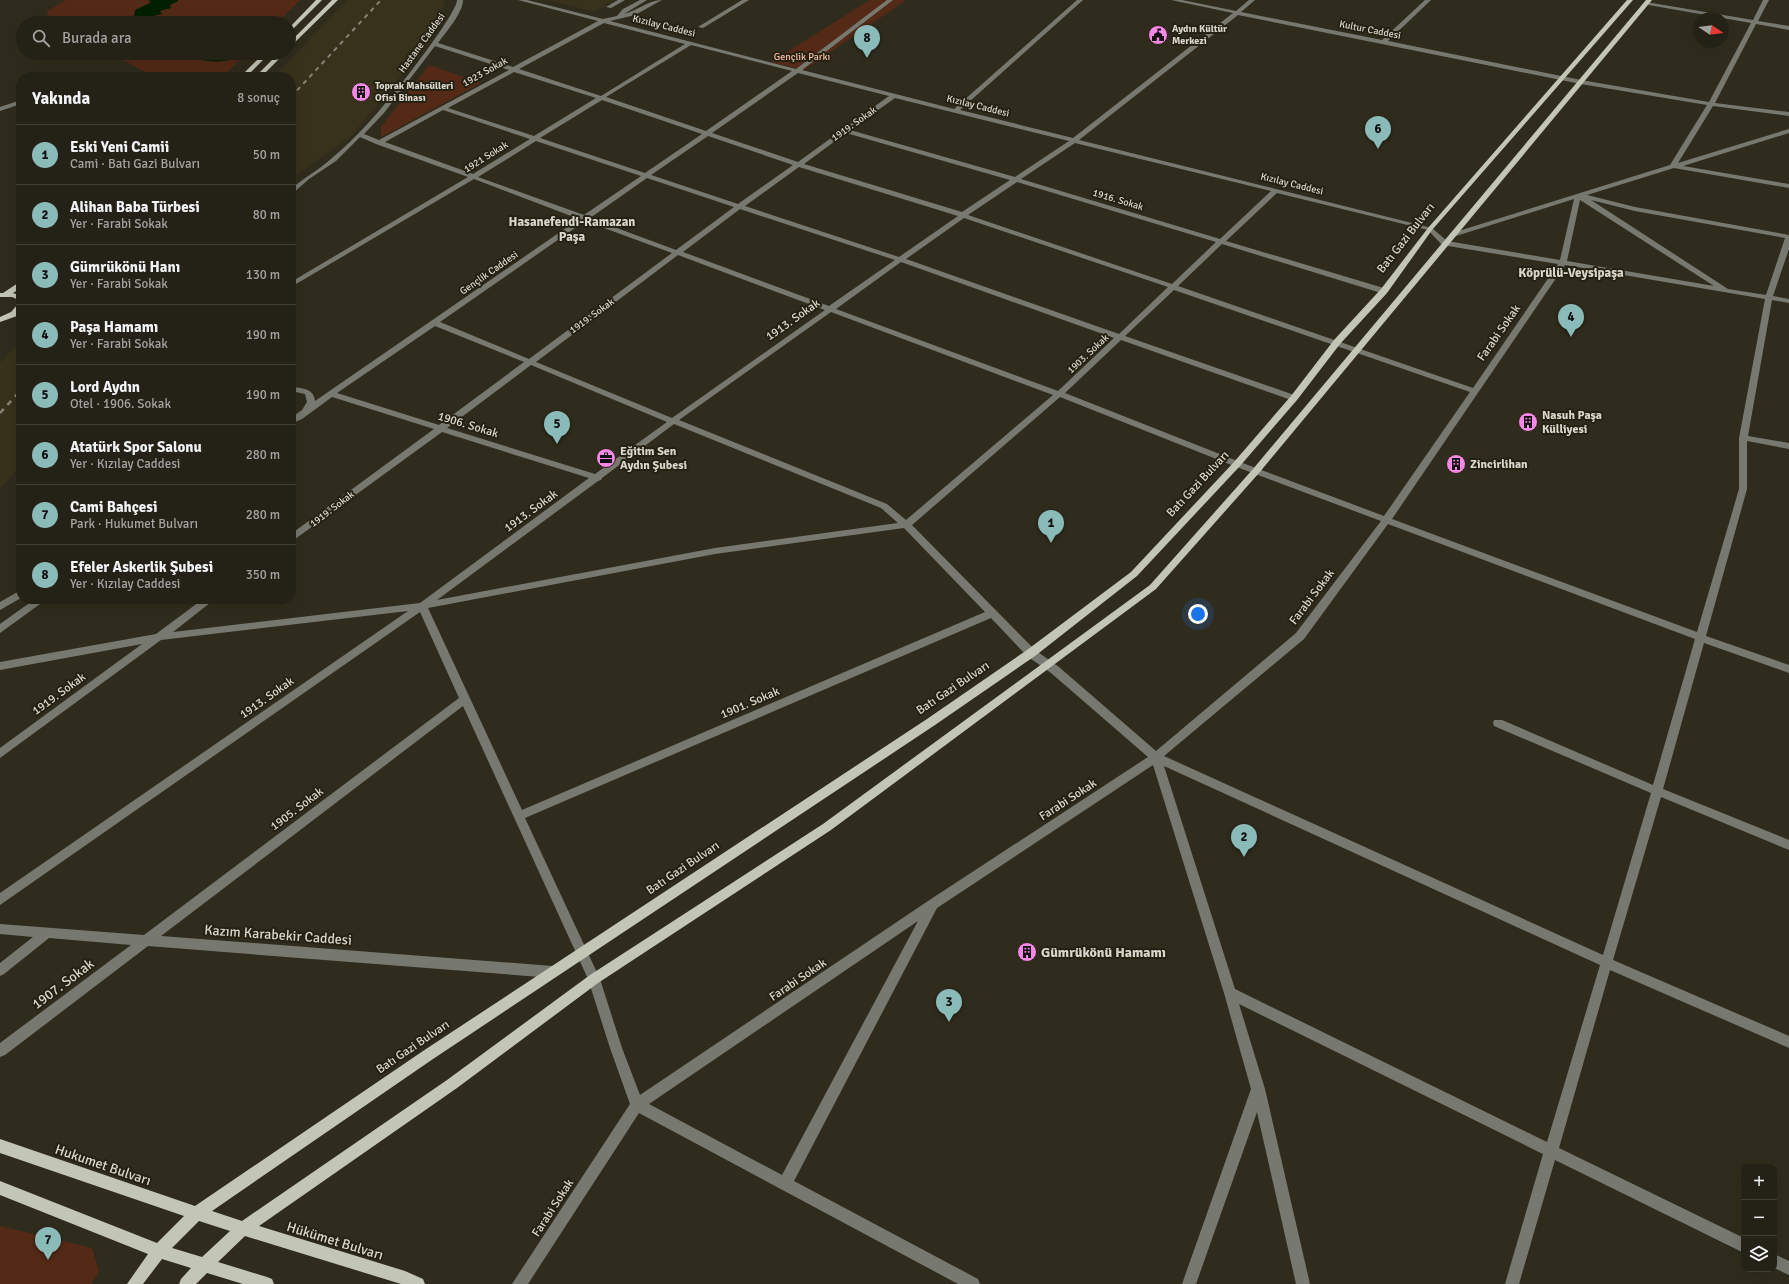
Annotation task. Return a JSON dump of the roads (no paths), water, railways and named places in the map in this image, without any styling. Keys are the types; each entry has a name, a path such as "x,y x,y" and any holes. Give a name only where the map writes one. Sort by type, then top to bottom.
{"main road":[{"path":"296,24 319,0"},
{"path":"296,39 335,0"},
{"name":"Batı Gazi Bulvarı","path":"134,1284 159,1251 197,1213 428,1055 931,722 1031,653 1134,574 1237,464 1294,398 1337,342 1384,290 1430,229 1630,0"},
{"path":"186,1284 242,1229 452,1084 594,979 827,827 1153,587 1256,471 1445,242 1648,2"},
{"path":"248,72 260,60"},
{"path":"263,72 275,60"},
{"path":"3,295 16,288"},
{"path":"3,295 14,295 16,296"},
{"path":"0,326 3,319 16,311"},
{"name":"Hukumet Bulvarı","path":"0,1146 60,1168 242,1229"},
{"path":"0,1188 159,1251 267,1284"},
{"name":"Hükümet Bulvarı","path":"242,1229 405,1278 418,1284"}],"street":[{"name":"Hastane Caddesi","path":"296,188 306,178 334,160 382,112 449,24 460,4 460,0"},
{"name":"Kızılay Caddesi","path":"517,0 523,0 955,111 1430,229"},
{"path":"609,7 622,0"},
{"path":"618,18 625,10 644,0"},
{"path":"603,21 634,14 658,0"},
{"path":"701,27 746,0"},
{"name":"Gençlik Caddesi","path":"296,419 798,70 890,0"},
{"path":"955,111 1080,0"},
{"name":"Kultur Caddesi","path":"1174,0 1562,79 1711,104 1789,114"},
{"name":"1913. Sokak","path":"0,900 422,606 598,478 673,421 963,215 1075,140 1252,0"},
{"path":"1384,42 1428,0"},
{"path":"1673,166 1711,104 1766,0"},
{"path":"1648,2 1789,28"},
{"name":"1923 Sokak","path":"378,143 603,21"},
{"name":"1921 Sokak","path":"296,282 473,177 690,43"},
{"path":"435,44 798,164 963,215 1358,349 1474,391"},
{"name":"1919. Sokak","path":"296,535 740,206 895,95"},
{"path":"0,109 16,104"},
{"path":"442,108 901,260 1294,398"},
{"name":"1916. Sokak","path":"845,131 1017,180 1384,290"},
{"path":"1453,234 1789,131"},
{"path":"360,135 677,254 1059,394 1237,464 1702,638 1789,669"},
{"path":"1673,166 1789,186"},
{"name":"1903. Sokak","path":"906,525 1059,394 1276,190"},
{"path":"1512,1284 1702,638 1742,489 1743,438 1769,298 1789,237 1635,210 1578,196"},
{"path":"1563,263 1578,196"},
{"path":"1578,196 1727,291"},
{"path":"1430,229 1445,242 1789,301"},
{"name":"Farabi Sokak","path":"519,1284 636,1105 932,905 1156,757 1300,636 1387,519 1563,263"},
{"path":"435,323 884,506 906,525 1031,653 1048,665 1156,757 1607,963 1789,1042"},
{"path":"296,390 308,394 312,399 308,410"},
{"name":"1906. Sokak","path":"331,394 598,478"},
{"path":"1743,438 1789,446"},
{"path":"0,666 159,637 422,606 715,551 906,525"},
{"path":"0,607 16,596"},
{"path":"0,629 35,604"},
{"name":"1919. Sokak","path":"0,754 203,604"},
{"path":"422,606 594,979 636,1105 973,1284"},
{"name":"1901. Sokak","path":"519,816 993,614"},
{"name":"1905. Sokak","path":"145,940 465,699"},
{"path":"1498,723 1657,791 1789,845"},
{"path":"1156,757 1230,993 1258,1089 1303,1284"},
{"path":"785,1184 932,905"},
{"name":"Kazım Karabekir Caddesi","path":"0,929 554,972"},
{"path":"0,970 47,933"},
{"name":"1907. Sokak","path":"0,1051 145,940"},
{"path":"1230,993 1741,1245"},
{"path":"1189,1284 1258,1089"},
{"path":"1777,1262 1789,1268"}],"railway":[{"path":"296,92 381,0"},
{"path":"0,413 16,395"}],"place":[{"name":"Aydın Kültür Merkezi","path":"1158,35"},
{"name":"Efeler Askerlik Şubesi","path":"867,58"},
{"name":"Toprak Mahsülleri Ofisi Binası","path":"361,92"},
{"name":"Atatürk Spor Salonu","path":"1378,149"},
{"name":"Paşa Hamamı","path":"1571,337"},
{"name":"Nasuh Paşa Külliyesi","path":"1528,422"},
{"name":"Lord Aydın","path":"557,444"},
{"name":"Eğitim Sen Aydın Şubesi","path":"606,458"},
{"name":"Zincirlihan","path":"1456,464"},
{"name":"Eski Yeni Camii","path":"1051,543"},
{"name":"Alihan Baba Türbesi","path":"1244,857"},
{"name":"Gümrükönü Hamamı","path":"1027,952"},
{"name":"Gümrükönü Hanı","path":"949,1022"},
{"name":"Cami Bahçesi","path":"48,1260"}],"district":[{"name":"Hasanefendi-Ramazan Paşa","path":"572,230"},
{"name":"Köprülü-Veysipaşa","path":"1571,273"}],"park label":[{"name":"Gençlik Parkı","path":"802,57"}]}
